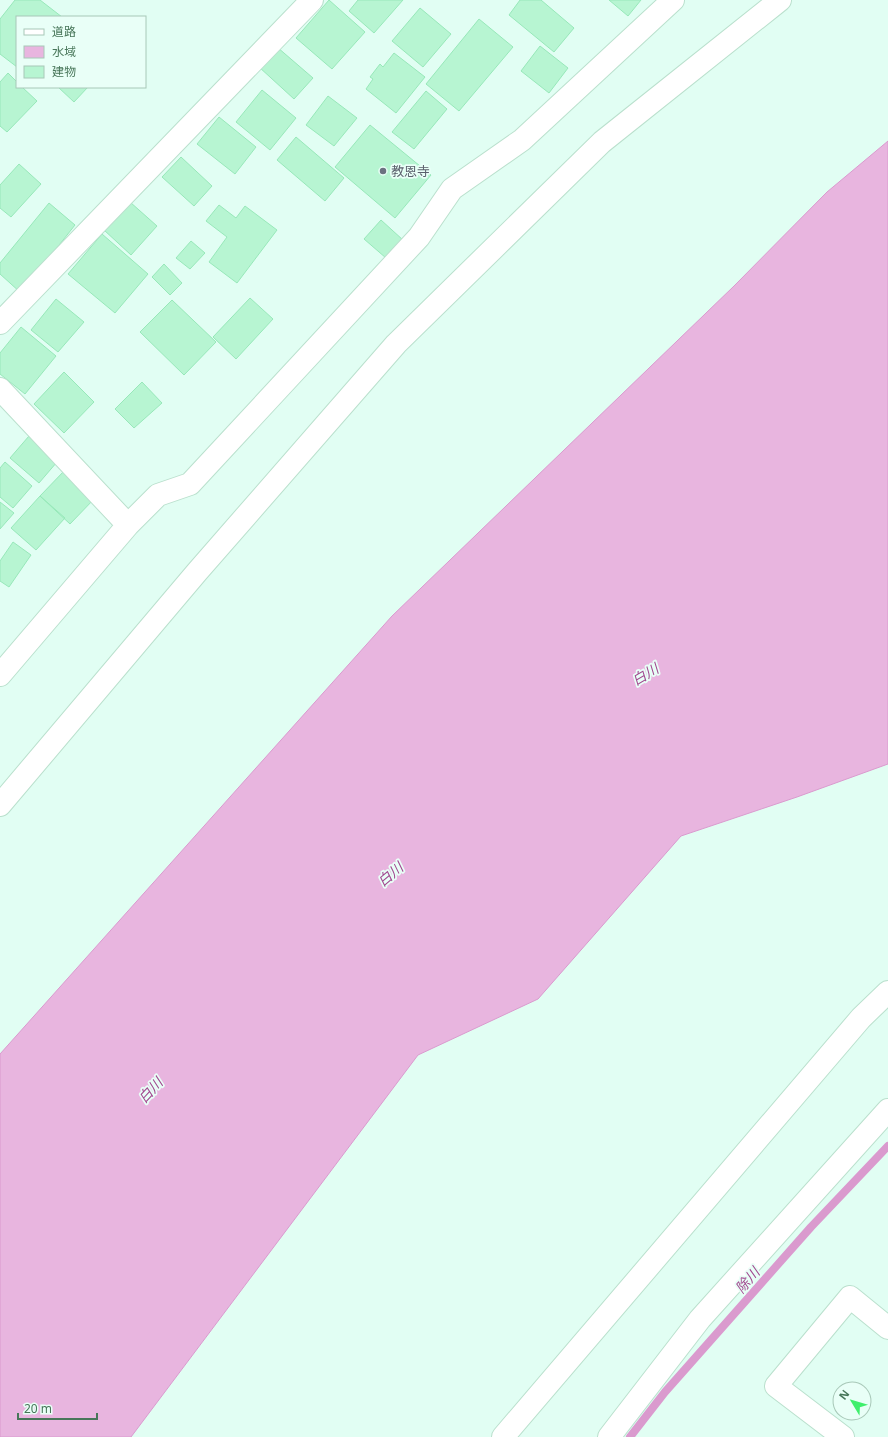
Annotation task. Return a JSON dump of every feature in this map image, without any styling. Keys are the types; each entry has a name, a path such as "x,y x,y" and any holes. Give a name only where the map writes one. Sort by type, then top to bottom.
{"street":[{"path":"0,323 312,0"},
{"path":"0,675 128,525 158,495 190,484 418,237 452,189 522,140 673,0"},
{"path":"0,805 198,572 396,344 602,142 780,0"},
{"path":"0,389 128,525"},
{"path":"503,1437 861,1018 888,992"},
{"path":"610,1437 700,1319 888,1110"},
{"path":"843,1437 776,1386 850,1297 888,1328"}],"water":[{"name":"白川","path":"888,141 888,764 797,797 681,836 538,999 418,1055 131,1437 0,1437 0,1054 392,616 734,286 827,192"}],"building":[{"path":"15,0 40,0 61,16 16,16 16,66 0,54 0,19"},
{"path":"329,0 365,32 332,69 296,38"},
{"path":"358,0 403,0 374,33 349,11"},
{"path":"520,0 541,0 574,28 554,52 509,15"},
{"path":"609,0 641,0 628,16"},
{"path":"420,8 451,34 423,67 392,41"},
{"path":"479,19 513,47 459,111 426,84"},
{"path":"540,46 568,68 549,93 521,71"},
{"path":"277,47 313,78 294,99 259,67"},
{"path":"394,53 425,77 396,113 366,89 373,79 370,77 380,64 383,67"},
{"path":"8,73 16,81 16,88 23,88 37,101 7,132 0,126 0,82"},
{"path":"59,88 87,88 74,102"},
{"path":"262,90 296,118 270,150 236,122"},
{"path":"426,91 447,109 414,149 392,132"},
{"path":"328,96 357,118 334,146 306,125"},
{"path":"219,117 256,147 235,174 197,144"},
{"name":"教恩寺","path":"370,125 431,175 395,218 335,167"},
{"path":"296,137 344,178 325,201 277,160"},
{"path":"181,157 212,186 194,206 162,177"},
{"path":"19,164 41,184 11,217 0,208 0,185"},
{"path":"130,202 157,226 131,255 104,230"},
{"path":"49,203 75,225 21,293 0,274 0,263"},
{"path":"219,205 236,218 245,206 277,230 237,283 209,262 227,237 206,221"},
{"path":"381,220 403,240 386,258 364,239"},
{"path":"102,234 148,274 115,313 68,274"},
{"path":"191,241 205,253 190,269 176,258"},
{"path":"164,264 182,283 170,295 152,277"},
{"path":"250,298 273,319 236,359 213,337"},
{"path":"56,299 84,322 58,352 31,330"},
{"path":"172,300 216,342 184,375 140,332"},
{"path":"21,327 56,356 25,394 0,374 0,353"},
{"path":"64,372 94,402 64,433 34,404"},
{"path":"142,382 162,403 134,428 115,409"},
{"path":"29,436 57,462 39,483 10,458"},
{"path":"5,462 32,486 13,508 0,497 0,468"},
{"path":"65,470 95,498 70,524 40,496"},
{"path":"40,496 65,518 36,550 11,528"},
{"path":"0,502 14,513 0,529"},
{"path":"13,542 31,555 9,587 0,581 0,561"}],"waterway":[{"name":"除川","path":"630,1437 665,1392 811,1227 888,1146"}],"place":[{"name":"教恩寺","path":"383,171"}]}
